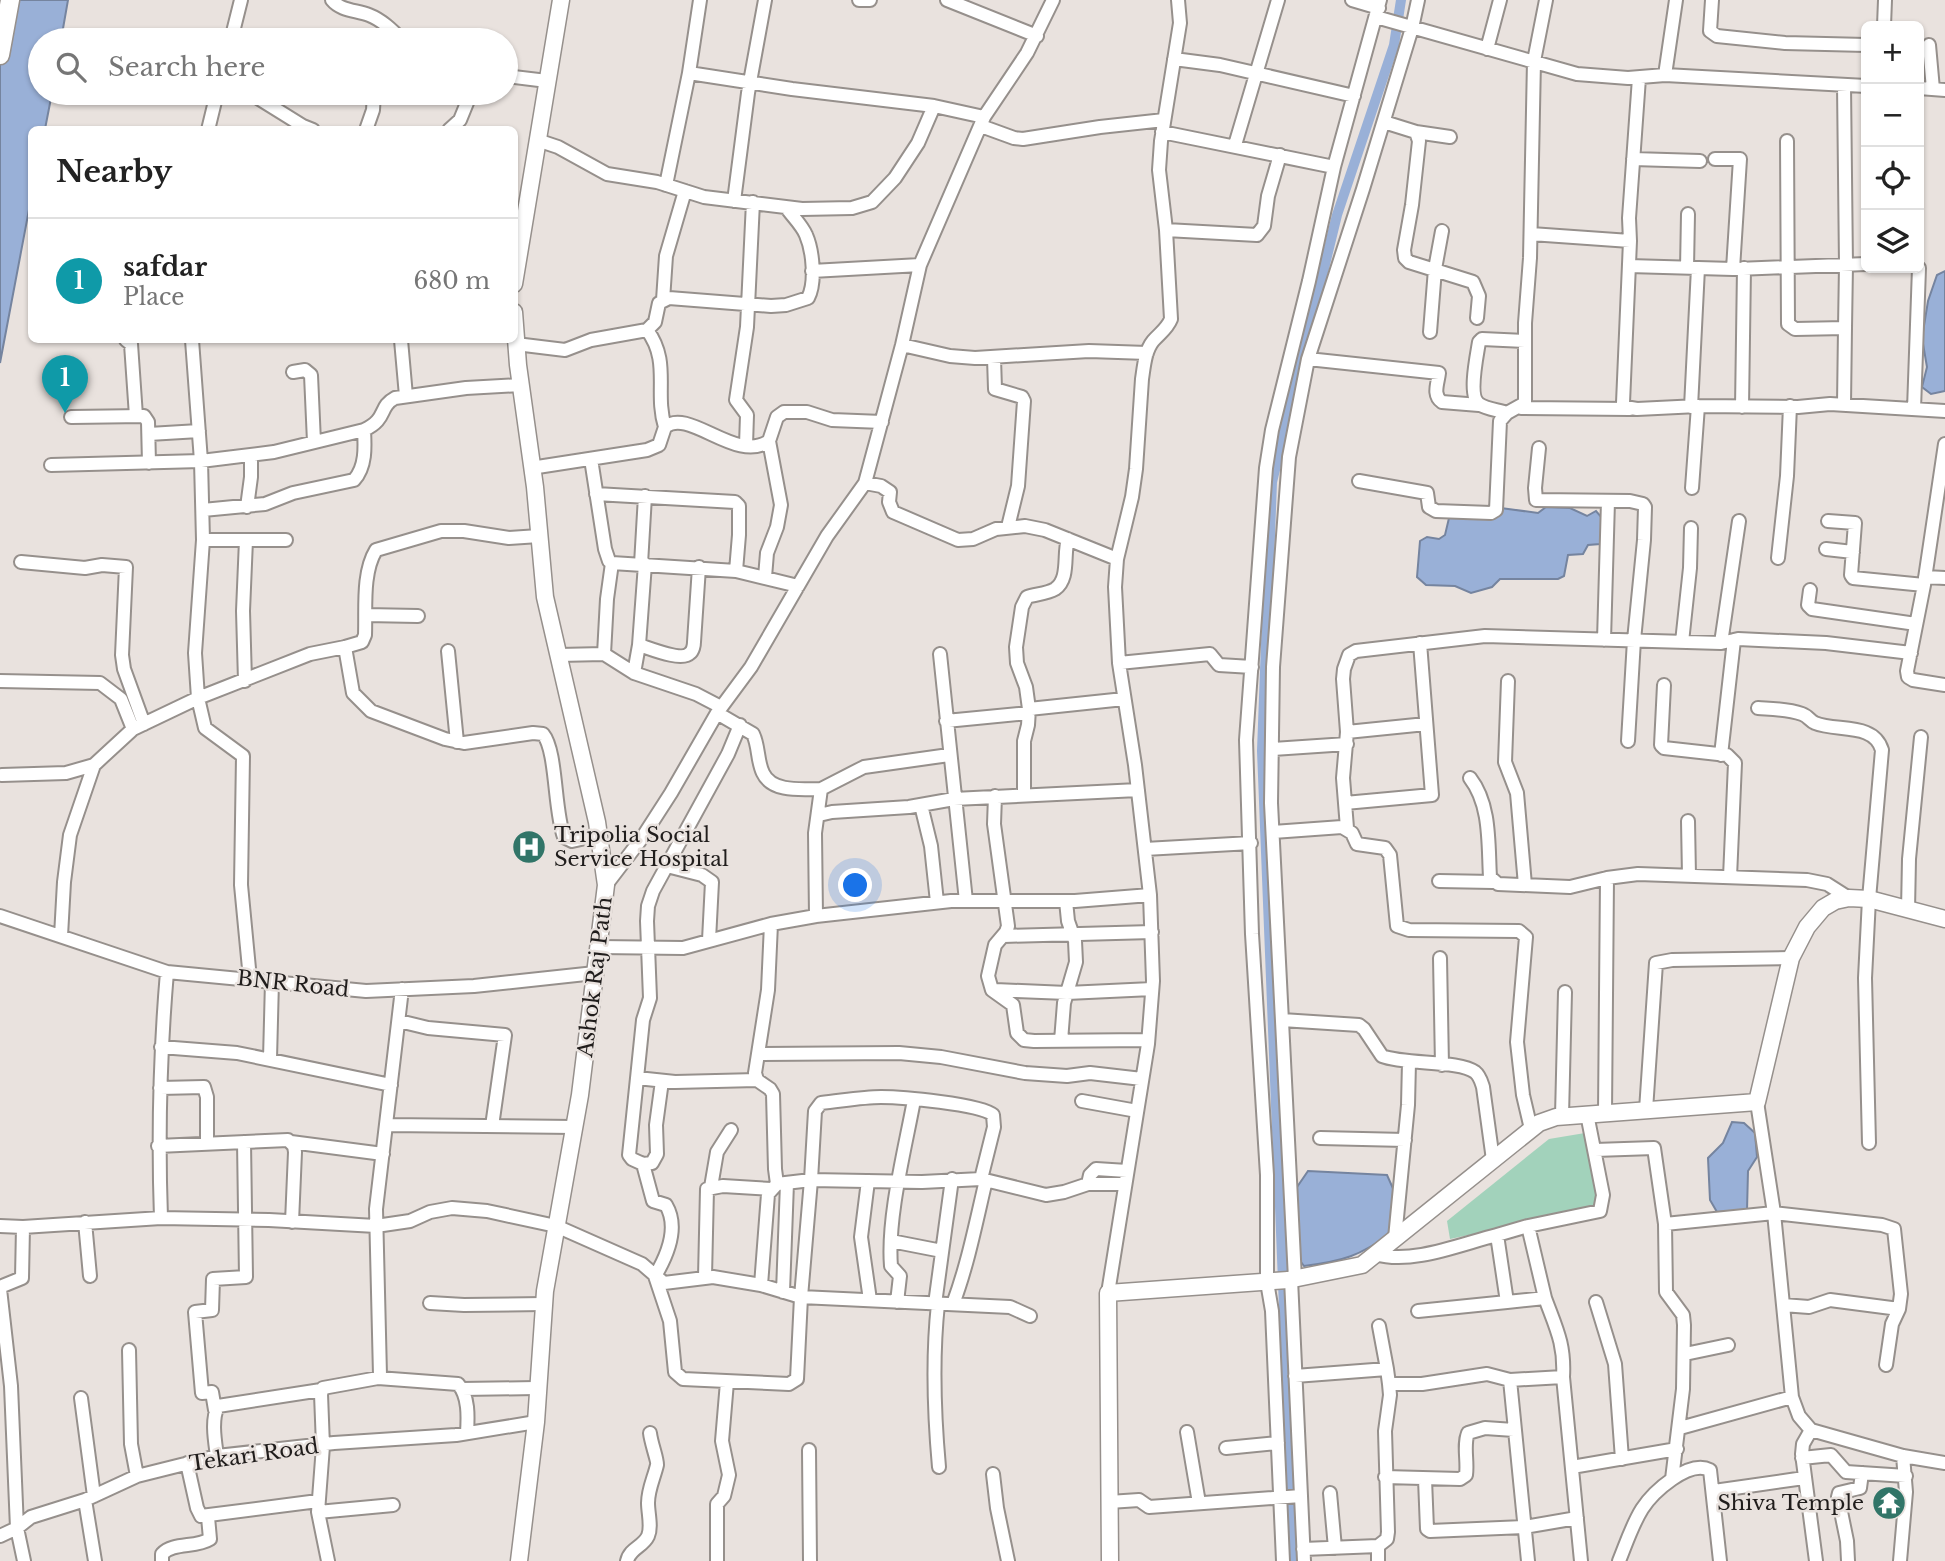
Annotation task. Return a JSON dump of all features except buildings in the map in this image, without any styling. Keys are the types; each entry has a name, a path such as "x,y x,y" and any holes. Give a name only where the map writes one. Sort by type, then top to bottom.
{"highway":[{"path":"0,55 10,0"}],"main road":[{"path":"518,258 561,0"},
{"name":"Ashok Raj Path","path":"516,344 545,597 599,835 606,885 574,1127 544,1304 536,1388 536,1422 519,1561"},
{"path":"1110,1561 1108,1293 1269,1282 1362,1265 1539,1123 1562,1116 1758,1102 1791,958 1807,927 1823,908 1835,901 1849,898 1869,899 1945,919"}],"street":[{"path":"234,28 241,0"},
{"path":"332,0 337,6 370,16 389,28"},
{"path":"666,185 689,73 700,0"},
{"path":"734,201 750,82 765,0"},
{"path":"859,0 870,0"},
{"path":"947,0 1037,36"},
{"path":"606,885 642,838 671,793 719,710 751,667 827,536 865,483 902,345 920,265 983,122 1037,36 1053,0"},
{"path":"1108,1293 1148,1041 1153,989 1150,895 1119,663 1115,587 1117,559 1132,496 1142,379 1147,352 1152,342 1168,328 1171,319 1166,230 1159,170 1163,126 1180,23 1178,0"},
{"path":"1235,145 1278,0"},
{"path":"1352,0 1379,8 1392,22 1577,74 1639,78 1665,75 1861,86"},
{"path":"1283,1561 1291,1497 1295,1376 1273,832 1273,667 1289,457 1308,359 1384,122 1418,0"},
{"path":"1487,49 1500,0"},
{"path":"1521,408 1525,403 1534,61 1546,0"},
{"path":"1665,75 1676,0"},
{"path":"1712,0 1710,31 1717,36 1785,43 1861,45"},
{"path":"1884,21 1885,0"},
{"path":"1379,8 1334,167 1310,281 1267,455 1246,740 1252,934 1267,1175 1269,1282 1278,1443 1304,1555 1335,1548 1378,1546 1387,1539 1385,1431 1390,1395 1379,1326"},
{"path":"1929,45 1939,90"},
{"path":"1174,59 1258,73 1354,96"},
{"path":"689,73 792,89 934,106 983,122 1014,138 1023,139 1100,127 1163,126 1334,167"},
{"path":"518,77 547,80"},
{"path":"1630,409 1623,403 1629,218 1639,78"},
{"path":"1844,85 1844,404"},
{"path":"209,126 215,105"},
{"path":"269,105 303,126"},
{"path":"367,126 373,105"},
{"path":"453,126 460,120 466,105"},
{"path":"537,141 558,148 607,174 666,185 704,197 786,207 828,210 852,208 872,202 895,178 914,152 934,106"},
{"path":"1384,122 1416,132 1450,137"},
{"path":"1416,132 1419,155 1405,258 1409,262 1473,282 1479,296 1477,318"},
{"path":"1787,141 1790,327 1845,328"},
{"path":"1166,230 1257,235 1264,226 1268,196 1280,155"},
{"path":"1633,159 1700,162"},
{"path":"1715,159 1740,159 1742,407"},
{"path":"663,300 666,256 685,191"},
{"path":"746,445 747,415 737,400 747,327 753,202"},
{"path":"516,344 565,350 591,340 647,330 655,322 659,303 663,300 676,298 747,305 786,305 808,298 811,271 806,235 786,207"},
{"path":"1688,214 1693,268 1692,488"},
{"path":"1430,332 1435,269 1442,230"},
{"path":"1531,234 1630,241"},
{"path":"1629,266 1739,269 1861,264"},
{"path":"811,271 920,265"},
{"path":"1914,409 1919,273"},
{"path":"531,468 591,459 659,444 665,427 660,388 661,357 656,342 647,330"},
{"path":"1479,405 1473,391 1479,342 1482,339 1525,341"},
{"path":"130,343 136,416"},
{"path":"192,343 201,461 203,540 195,653 198,698 205,727 243,756 241,886 250,979"},
{"path":"401,343 406,396"},
{"path":"902,345 950,356 994,358 1089,351 1147,352"},
{"path":"994,358 995,390 1018,395 1024,401 1018,486 1008,527"},
{"path":"1308,359 1439,373 1436,392 1442,402 1479,405 1507,413"},
{"path":"293,372 305,370 311,375 314,442"},
{"path":"51,466 201,461 274,452 364,430 375,425 381,418 388,402 406,396 466,388 521,385"},
{"path":"1359,481 1427,493 1429,506 1436,511 1491,513 1497,505 1500,421 1507,413 1521,408 1630,409 1844,404 1945,411"},
{"path":"1778,558 1787,476 1790,407"},
{"path":"765,577 766,553 777,527 781,505 769,442 778,417 784,412 807,412 832,420 882,422"},
{"path":"71,417 147,418 149,463"},
{"path":"665,427 670,423 682,423 704,429 718,439 757,446 769,442"},
{"path":"202,510 265,505 293,493 354,480 360,474 363,461 364,430"},
{"path":"149,434 199,431"},
{"path":"1945,444 1938,528 1907,666 1909,677 1913,680 1945,685"},
{"path":"1539,448 1536,500 1639,502 1645,507 1628,741"},
{"path":"247,507 251,455"},
{"path":"591,459 605,549 612,563 736,571 798,586"},
{"path":"865,483 887,488 894,512 958,540 973,539 990,530 1035,527 1117,559"},
{"path":"596,494 735,502 739,506 740,525 736,571"},
{"path":"634,673 639,645 645,496"},
{"path":"1604,640 1608,501"},
{"path":"1721,755 1739,521"},
{"path":"1828,521 1855,523 1851,575 1853,578 1924,581 1945,579"},
{"path":"1682,642 1690,568 1691,528"},
{"path":"2,775 66,773 94,765 139,727 198,698 310,654 362,642 365,635 371,558 376,550 387,545 440,531 464,531 509,538 539,536"},
{"path":"1024,794 1024,741 1029,710 1016,653 1022,607 1027,597 1054,590 1060,584 1064,575 1068,539"},
{"path":"203,540 286,540"},
{"path":"244,681 246,540"},
{"path":"1826,549 1853,552"},
{"path":"22,562 85,568 102,565 127,567 122,655 139,727"},
{"path":"604,654 612,563"},
{"path":"639,645 674,656 686,656 690,653 696,630 699,567"},
{"path":"1810,590 1808,606 1812,609 1916,624"},
{"path":"366,615 418,616"},
{"path":"1531,1129 1523,1094 1517,1042 1526,937 1519,931 1409,930 1397,926 1389,851 1380,846 1357,844 1347,828 1343,764 1347,738 1343,679 1349,655 1356,651 1485,636 1826,643 1910,653"},
{"path":"1345,803 1432,795 1420,643"},
{"path":"345,647 353,693 370,711 457,742 475,743 533,733 543,734 549,748 564,836 572,841 599,835"},
{"path":"448,651 457,742"},
{"path":"559,655 604,654 634,673 696,694 753,734 763,774 771,783 784,788 821,789 864,768 949,755"},
{"path":"940,654 966,901"},
{"path":"1119,663 1210,654 1219,665 1252,667"},
{"path":"0,681 100,683 121,699 139,727"},
{"path":"1508,681 1505,762 1517,793 1525,886"},
{"path":"1664,685 1661,744 1664,748 1733,758 1737,771 1730,877"},
{"path":"946,721 1124,699"},
{"path":"1758,708 1788,710 1802,714 1816,724 1861,731 1874,737 1881,745 1865,978 1869,1143"},
{"path":"1273,749 1426,724"},
{"path":"662,1081 656,1125 655,1161 643,1164 629,1155 643,1020 650,998 646,929 648,906 740,726"},
{"path":"1908,910 1909,859 1921,737"},
{"path":"61,936 70,835 94,765"},
{"path":"1470,778 1478,788 1485,810 1490,877 1493,882"},
{"path":"816,916 815,851 821,789"},
{"path":"819,815 954,799 1138,790"},
{"path":"995,796 994,824 1008,926 995,946 988,969 989,983 992,990 1013,1005 1015,1026 1020,1037 1034,1041 1148,1041"},
{"path":"921,805 931,846 937,902"},
{"path":"1688,821 1689,876"},
{"path":"1273,832 1338,826 1347,828"},
{"path":"1145,849 1251,843"},
{"path":"667,866 702,875 712,882 709,940"},
{"path":"1439,881 1576,886 1638,874 1730,877 1818,881 1836,888 1849,898"},
{"path":"1605,1113 1607,878"},
{"path":"598,947 683,948 771,923 937,902 1066,901 1150,895"},
{"path":"1061,1041 1062,1010 1076,962 1066,901"},
{"name":"BNR Road","path":"0,916 167,972 366,991 474,986 595,973"},
{"path":"757,1080 755,1073 768,990 771,923"},
{"path":"1004,936 1152,932"},
{"path":"1440,958 1442,1065"},
{"path":"1646,1110 1656,963 1791,958"},
{"path":"161,1218 161,1047 167,972"},
{"path":"270,1059 272,981"},
{"path":"378,1378 381,1370 376,1226 402,989"},
{"path":"992,990 1067,993 1153,989"},
{"path":"1562,1116 1565,992"},
{"path":"1282,1020 1359,1025 1382,1056 1474,1070 1483,1087 1493,1160"},
{"path":"399,1021 428,1028 505,1035 492,1126"},
{"path":"161,1047 237,1053 391,1085"},
{"path":"758,1054 899,1053 941,1057 1025,1073 1067,1076 1090,1073 1142,1079"},
{"path":"1395,1238 1405,1140 1409,1062"},
{"path":"637,1078 662,1081 757,1080 770,1089 783,1292"},
{"path":"160,1088 204,1087 207,1097 207,1143"},
{"path":"643,1164 650,1196 656,1204 666,1205 669,1214 670,1244 655,1276 668,1313 674,1339 674,1365 679,1377 727,1382 795,1382 799,1374 801,1297 817,1106 879,1097 965,1106 990,1112 993,1115 994,1127 965,1271 953,1304"},
{"path":"897,1302 900,1276 891,1266 891,1241 914,1100"},
{"path":"1082,1101 1137,1111"},
{"path":"1758,1102 1774,1213 1792,1397 1799,1416 1811,1430 1903,1456 1945,1463"},
{"path":"1376,1254 1388,1258 1406,1258 1528,1226 1600,1211 1603,1195 1587,1114"},
{"path":"386,1125 574,1127"},
{"path":"705,1277 706,1193 711,1187 717,1152 731,1130"},
{"path":"1320,1138 1405,1140"},
{"path":"159,1146 283,1140 383,1154"},
{"path":"217,1456 212,1392 202,1393 195,1312 212,1310 213,1279 246,1277 244,1142"},
{"path":"291,1142 295,1152 292,1222"},
{"path":"1595,1150 1654,1148 1665,1224 1666,1292 1682,1315 1685,1354 1672,1479"},
{"path":"711,1187 778,1185 811,1180 983,1179 1046,1195 1088,1184 1090,1175 1096,1169 1126,1178"},
{"path":"939,1467 933,1388 934,1339 952,1180"},
{"path":"868,1181 861,1237 870,1300"},
{"path":"761,1285 768,1194 778,1185"},
{"path":"0,1226 23,1227 161,1218 376,1226 410,1221 430,1212 452,1208 486,1211 556,1226 642,1264 664,1283 705,1277 722,1278 761,1285 801,1297 1010,1307 1030,1316"},
{"path":"1665,1224 1774,1213 1882,1225 1894,1229 1900,1278 1899,1309 1892,1324 1886,1365"},
{"path":"85,1222 90,1276"},
{"path":"1528,1226 1545,1298 1561,1336 1581,1561"},
{"path":"23,1227 22,1278 0,1288 11,1386 6,1438 17,1528 24,1561"},
{"path":"1497,1235 1507,1302"},
{"path":"891,1241 942,1251"},
{"path":"1418,1311 1545,1298"},
{"path":"1783,1305 1809,1307 1830,1300 1899,1309"},
{"path":"1596,1302 1615,1364 1622,1459"},
{"path":"430,1303 544,1304"},
{"path":"1685,1354 1728,1345"},
{"path":"129,1350 131,1444 137,1476"},
{"path":"1295,1376 1387,1369"},
{"path":"1389,1384 1422,1384 1487,1374 1510,1380 1563,1377"},
{"path":"215,1410 226,1404 321,1390 378,1378 415,1382 452,1381 462,1389 468,1415 467,1433"},
{"path":"1510,1380 1528,1561"},
{"path":"717,1561 717,1504 724,1496 729,1475 722,1441 727,1382"},
{"path":"462,1389 536,1388"},
{"path":"321,1390 323,1446 318,1507 328,1561"},
{"path":"1679,1427 1792,1397"},
{"path":"81,1398 95,1561"},
{"name":"Tekari Road","path":"0,1536 31,1517 90,1498 137,1476 217,1456 417,1439 536,1422"},
{"path":"1385,1477 1460,1479 1466,1475 1468,1433 1485,1428 1514,1430"},
{"path":"1811,1430 1803,1444 1802,1458 1816,1561"},
{"path":"1187,1432 1199,1503"},
{"path":"627,1561 632,1550 644,1542 649,1531 649,1488 657,1465 650,1433"},
{"path":"1226,1448 1278,1443"},
{"path":"810,1450 810,1561"},
{"path":"1572,1467 1677,1450"},
{"path":"1802,1458 1831,1455 1846,1472 1906,1476"},
{"path":"1900,1561 1906,1476 1903,1456"},
{"path":"187,1464 198,1513 201,1516 318,1507 393,1505"},
{"path":"1619,1561 1642,1508 1672,1479 1691,1468 1710,1470 1720,1561"},
{"path":"1849,1561 1838,1497 1839,1493 1860,1488 1862,1473"},
{"path":"993,1474 1008,1561"},
{"path":"1714,1491 1804,1478"},
{"path":"1425,1479 1425,1522 1430,1531 1524,1527 1577,1518"},
{"path":"1330,1493 1335,1548"},
{"path":"1109,1502 1139,1500 1149,1507 1291,1497"},
{"path":"162,1561 162,1554 167,1549 210,1539 208,1517"},
{"path":"1378,1546 1378,1561"}],"green space":[{"path":"1585,1133 1597,1191 1595,1208 1450,1239 1447,1221 1549,1139"}],"water":[{"path":"0,0 68,0 63,28 28,28 28,105 50,105 46,126 28,126 28,215 0,363"},
{"path":"1945,271 1945,391 1931,394 1922,387 1927,367 1922,338 1928,301 1937,275"},
{"path":"1546,507 1570,508 1587,516 1596,511 1603,519 1600,544 1588,545 1583,554 1568,555 1564,576 1558,579 1500,579 1492,587 1471,593 1455,586 1426,585 1417,577 1420,541 1427,537 1439,539 1445,535 1449,518 1501,508 1538,513"},
{"path":"1732,1122 1744,1123 1755,1133 1757,1157 1748,1171 1747,1211 1717,1212 1710,1200 1708,1158 1723,1143"},
{"path":"1308,1171 1387,1175 1395,1193 1392,1233 1351,1256 1304,1266 1298,1258 1295,1190"}],"waterway":[{"path":"1294,1561 1262,751 1272,482 1337,215 1394,45 1401,0"}],"place":[{"name":"safdar","path":"65,413"},
{"name":"Tripolia Social Service Hospital","path":"529,847"},
{"name":"Shiva Temple","path":"1889,1503"}]}
